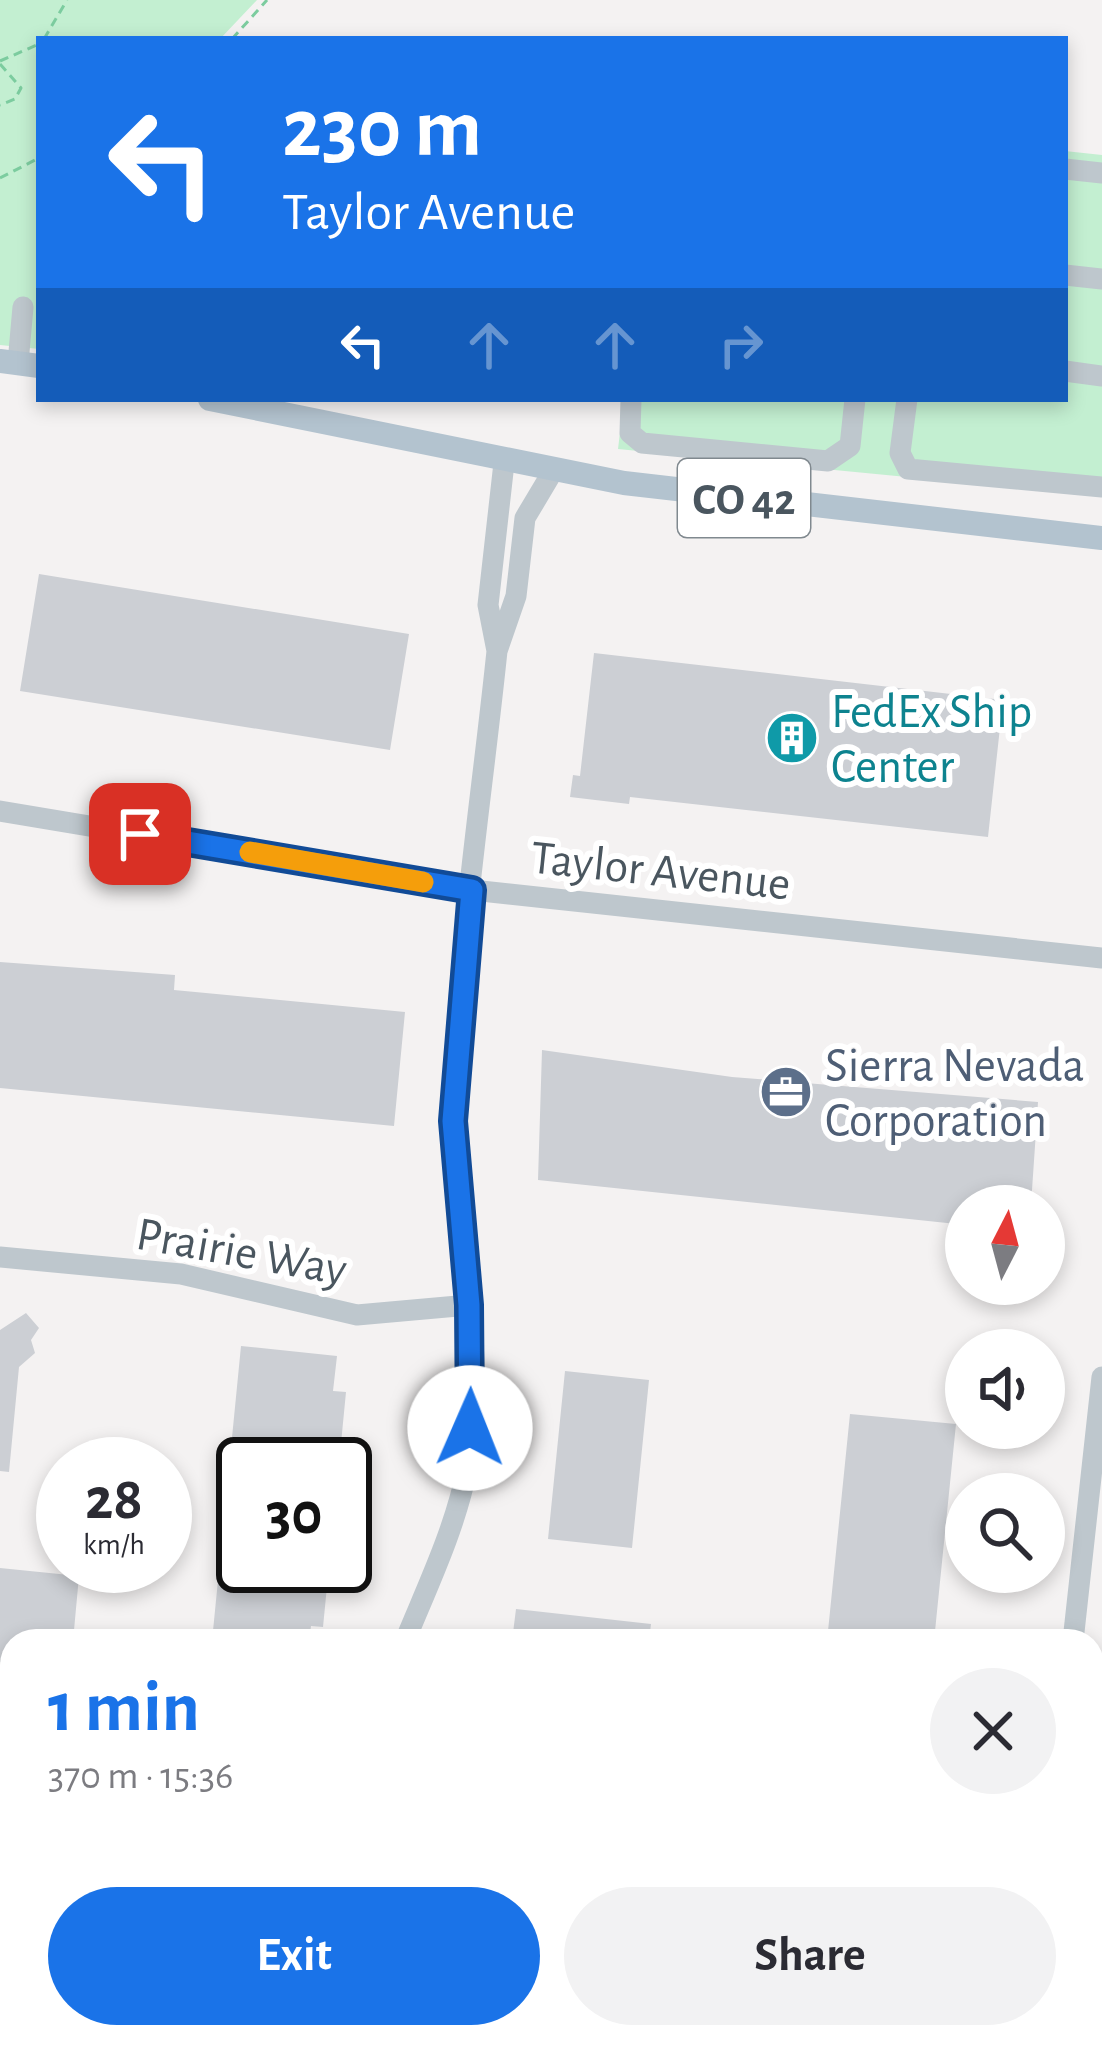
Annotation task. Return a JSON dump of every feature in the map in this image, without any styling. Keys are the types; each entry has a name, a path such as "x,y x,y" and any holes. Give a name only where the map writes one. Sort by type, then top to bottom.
{"main road":[{"name":"CO 42","path":"224,402 553,471 1102,538"}],"street":[{"path":"1068,169 1102,173"},
{"path":"1068,275 1102,279"},
{"path":"19,364 23,308"},
{"path":"1068,371 1102,376"},
{"path":"631,402 629,433 642,443 828,461 850,446 856,402"},
{"path":"907,402 900,453 908,469 1102,487"},
{"path":"497,651 488,605 504,463"},
{"path":"410,1629 442,1552 466,1470 472,1403 469,1305 453,1121 472,890 497,651 516,596 524,518 553,471"},
{"name":"Taylor Avenue","path":"0,811 472,890 1102,958"},
{"name":"Prairie Way","path":"0,1257 181,1274 357,1315 469,1305"},
{"path":"1074,1629 1102,1377"}],"path":[{"path":"46,36 67,0"},
{"path":"235,36 267,0"},
{"path":"0,105 15,99 21,88 0,62 36,47"},
{"path":"32,52 36,57"},
{"path":"0,178 36,162"}],"green space":[{"path":"0,0 257,0 223,36 36,36 36,349 0,345"},
{"path":"1068,151 1102,155 1102,496 618,449 624,402 1068,402"}],"building":[{"path":"39,574 409,634 390,750 20,691"},
{"name":"FedEx Ship Center","path":"594,653 1003,700 988,837 630,797 629,804 570,797 573,775 580,776"},
{"path":"0,962 175,975 174,990 405,1012 394,1126 0,1088"},
{"path":"542,1050 732,1077 1038,1102 1032,1185 945,1185 945,1223 538,1180"},
{"path":"26,1313 39,1328 31,1340 35,1353 19,1367 9,1472 0,1471 0,1330"},
{"path":"241,1346 337,1356 333,1391 346,1392 342,1437 232,1437"},
{"path":"565,1371 649,1380 632,1548 548,1539"},
{"path":"850,1414 945,1423 945,1449 953,1449 951,1473 945,1473 945,1532 935,1629 828,1629"},
{"path":"0,1568 36,1572 36,1593 77,1593 74,1629 0,1629"},
{"path":"217,1593 326,1593 323,1627 213,1629"},
{"path":"516,1609 651,1624 650,1629 514,1629"}],"slow traffic":[{"path":"250,852 423,882"}],"place":[{"name":"FedEx Ship Center","path":"792,738"},
{"name":"Sierra Nevada Corporation","path":"786,1092"}],"route":[{"path":"140,834 472,890 453,1121 469,1305 470,1428"}]}
